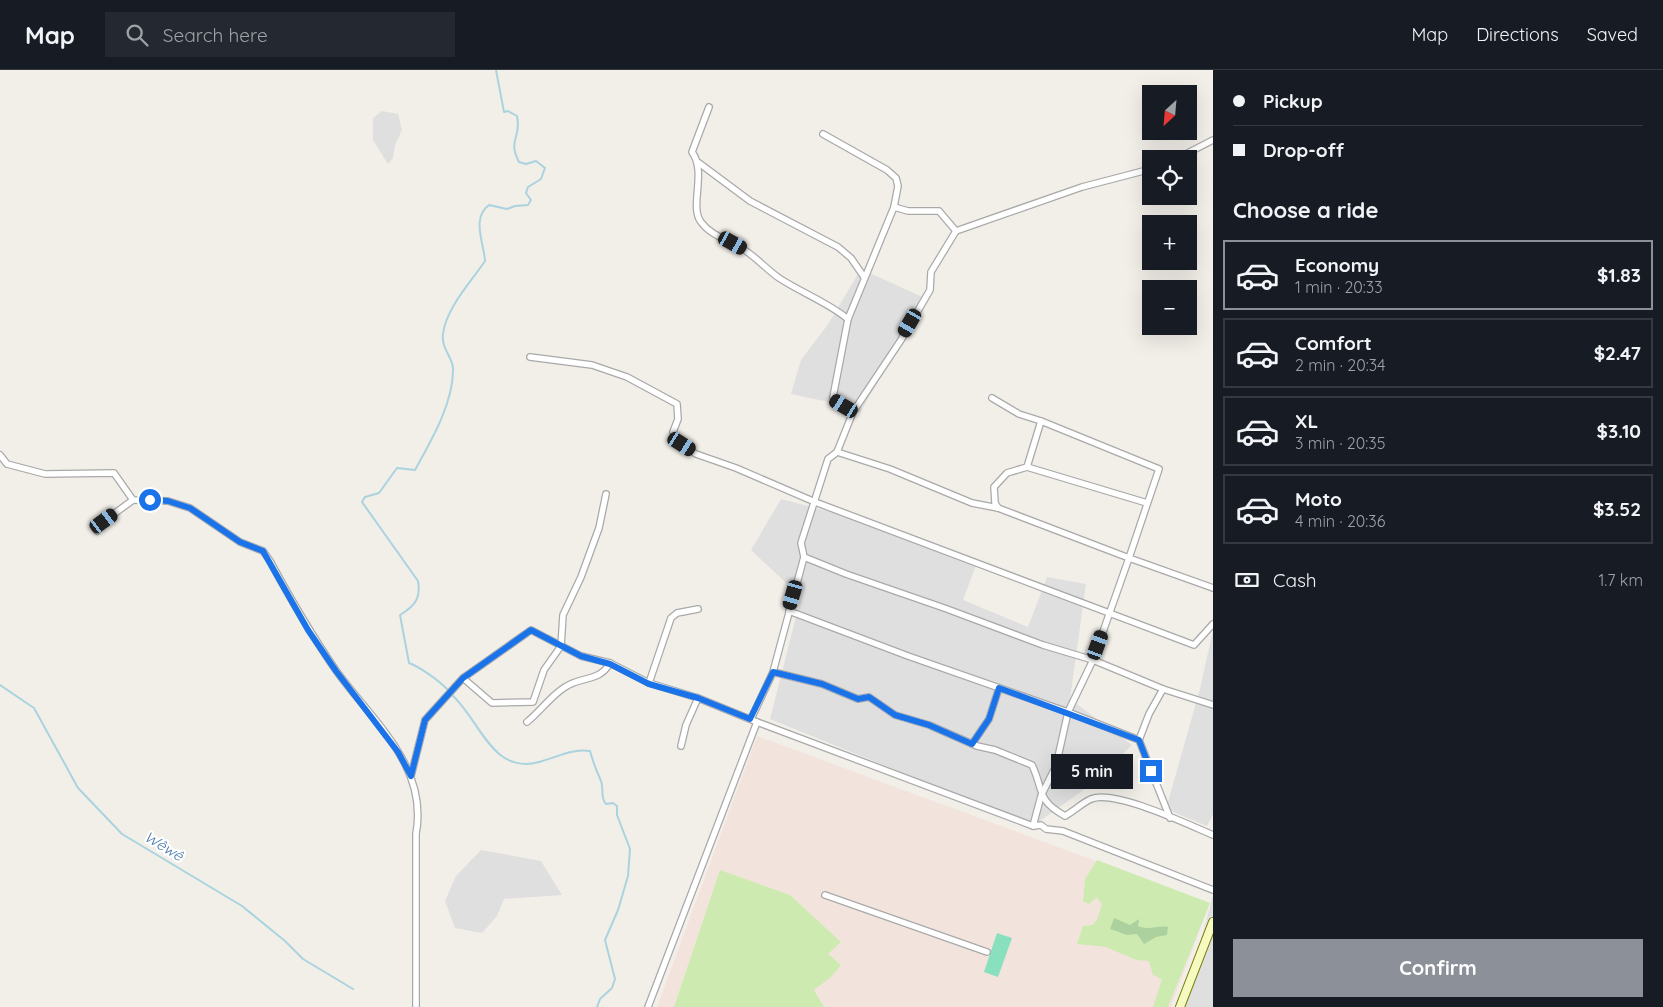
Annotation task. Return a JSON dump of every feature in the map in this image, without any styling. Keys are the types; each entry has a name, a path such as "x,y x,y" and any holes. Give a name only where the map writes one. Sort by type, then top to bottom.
{"main road":[{"path":"1180,1007 1213,922"}],"street":[{"path":"709,107 692,152 699,164 750,202 838,247 851,258 864,277"},
{"path":"823,134 887,170 896,178 898,186 894,207 848,319 833,397 835,401 853,412"},
{"path":"1194,150 1213,140"},
{"path":"699,164 698,210 700,221 716,236 745,250 780,278 831,305 848,319"},
{"path":"750,719 773,672 804,557 801,542 828,458 837,452 853,412 901,340 925,298 930,288 931,272 956,232 1082,187 1142,170"},
{"path":"894,207 908,211 939,211 956,232"},
{"path":"530,357 584,363 627,377 677,404 678,419 673,432 682,444 696,454 736,468 815,502 1194,645 1213,624"},
{"path":"992,398 1019,414 1042,421 1159,469 1093,660 1068,712 1056,766 1041,796 1033,826"},
{"path":"1027,467 1042,421"},
{"path":"837,452 898,472 972,503 998,508 1213,588"},
{"path":"0,455 7,464 44,474 114,473 132,500"},
{"path":"998,508 995,503 994,487 1007,473 1027,467 1147,503"},
{"path":"463,678 492,703 533,702 544,670 560,646 563,615 581,578 599,528 606,494"},
{"path":"97,531 104,521 132,500 168,501 190,508 240,542 263,551 308,630 336,671 398,752 411,776 419,816 416,834 416,1007"},
{"path":"804,557 846,574 947,608 1043,645 1093,660 1163,689 1213,705"},
{"path":"649,684 671,618 677,613 698,609"},
{"path":"789,611 1068,712 1139,740"},
{"path":"411,776 425,720 463,678 531,630 581,656 610,664 649,684 698,698 1033,826 1041,825 1046,829 1063,831 1116,854 1213,890"},
{"path":"528,722 556,694 572,683 600,676 610,664"},
{"path":"773,672 822,684 858,699 869,697 895,715 929,725 972,744 995,750 1032,764 1041,796 1055,810 1065,816 1092,798 1111,797 1213,835"},
{"path":"972,744 989,719 999,688"},
{"path":"1163,689 1149,714 1139,740 1170,818"},
{"path":"681,746 686,725 698,698"},
{"path":"648,1007 758,722"},
{"path":"825,895 987,952"}],"shaded area":[{"path":"382,111 398,114 402,130 395,145 393,158 388,164 373,140 373,118"},
{"path":"861,269 929,300 901,341 860,413 843,405 791,394 801,360 829,323"},
{"path":"781,499 891,528 978,560 963,600 1028,627 1047,577 1086,584 1070,699 1132,745 1093,783 1033,826 770,719 801,597 751,550"},
{"path":"1213,630 1213,814 1207,826 1166,809 1200,689"},
{"path":"757,736 1210,903 1171,1007 657,1007"},
{"path":"481,850 541,861 562,895 504,899 497,916 482,933 455,928 445,901 456,876"},
{"path":"1213,896 1213,1007 1179,1007 1192,972"}],"green space":[{"path":"1097,860 1210,903 1168,1007 1153,1007 1162,979 1153,975 1149,961 1136,960 1106,947 1077,944 1083,926 1092,925 1097,920 1102,904 1097,897 1089,904 1083,901 1085,879"},
{"path":"720,870 790,895 841,942 828,954 841,965 831,977 814,990 824,1007 674,1007"},
{"path":"1114,918 1130,925 1139,919 1138,926 1142,927 1168,927 1167,935 1156,937 1144,944 1137,934 1127,935 1110,929"},
{"path":"997,933 1012,938 998,977 984,972"}],"waterway":[{"path":"447,689 429,674 409,663 400,615 416,601 419,592 418,581 362,502 365,497 379,493 397,468 415,470 440,422 449,396 453,370 452,362 443,340 445,324 454,305 485,261 480,231 481,217 484,210 489,205 507,209 528,205 531,200 526,193 528,187 541,179 545,168 536,161 526,164 519,162 514,148 518,129 517,116 508,111 504,112 496,70"},
{"name":"Wêwê","path":"0,685 34,708 78,788 122,834 242,906 285,941 303,959 353,989"},
{"path":"452,695 488,743 510,761 523,764 539,762 571,752 590,751 601,781 604,802 606,804 613,803 617,806 617,815 630,849 628,876 618,910 605,940 615,979 612,988 600,999 597,1007"}],"route":[{"path":"150,500 168,501 190,508 240,542 263,551 308,630 336,671 375,718 398,752 411,776 425,720 463,678 531,630 581,656 610,664 649,684 698,698 750,719 773,672 822,684 858,699 869,697 892,714 929,725 972,744 980,735 989,719 999,688 1068,712 1139,740 1151,771"}]}
